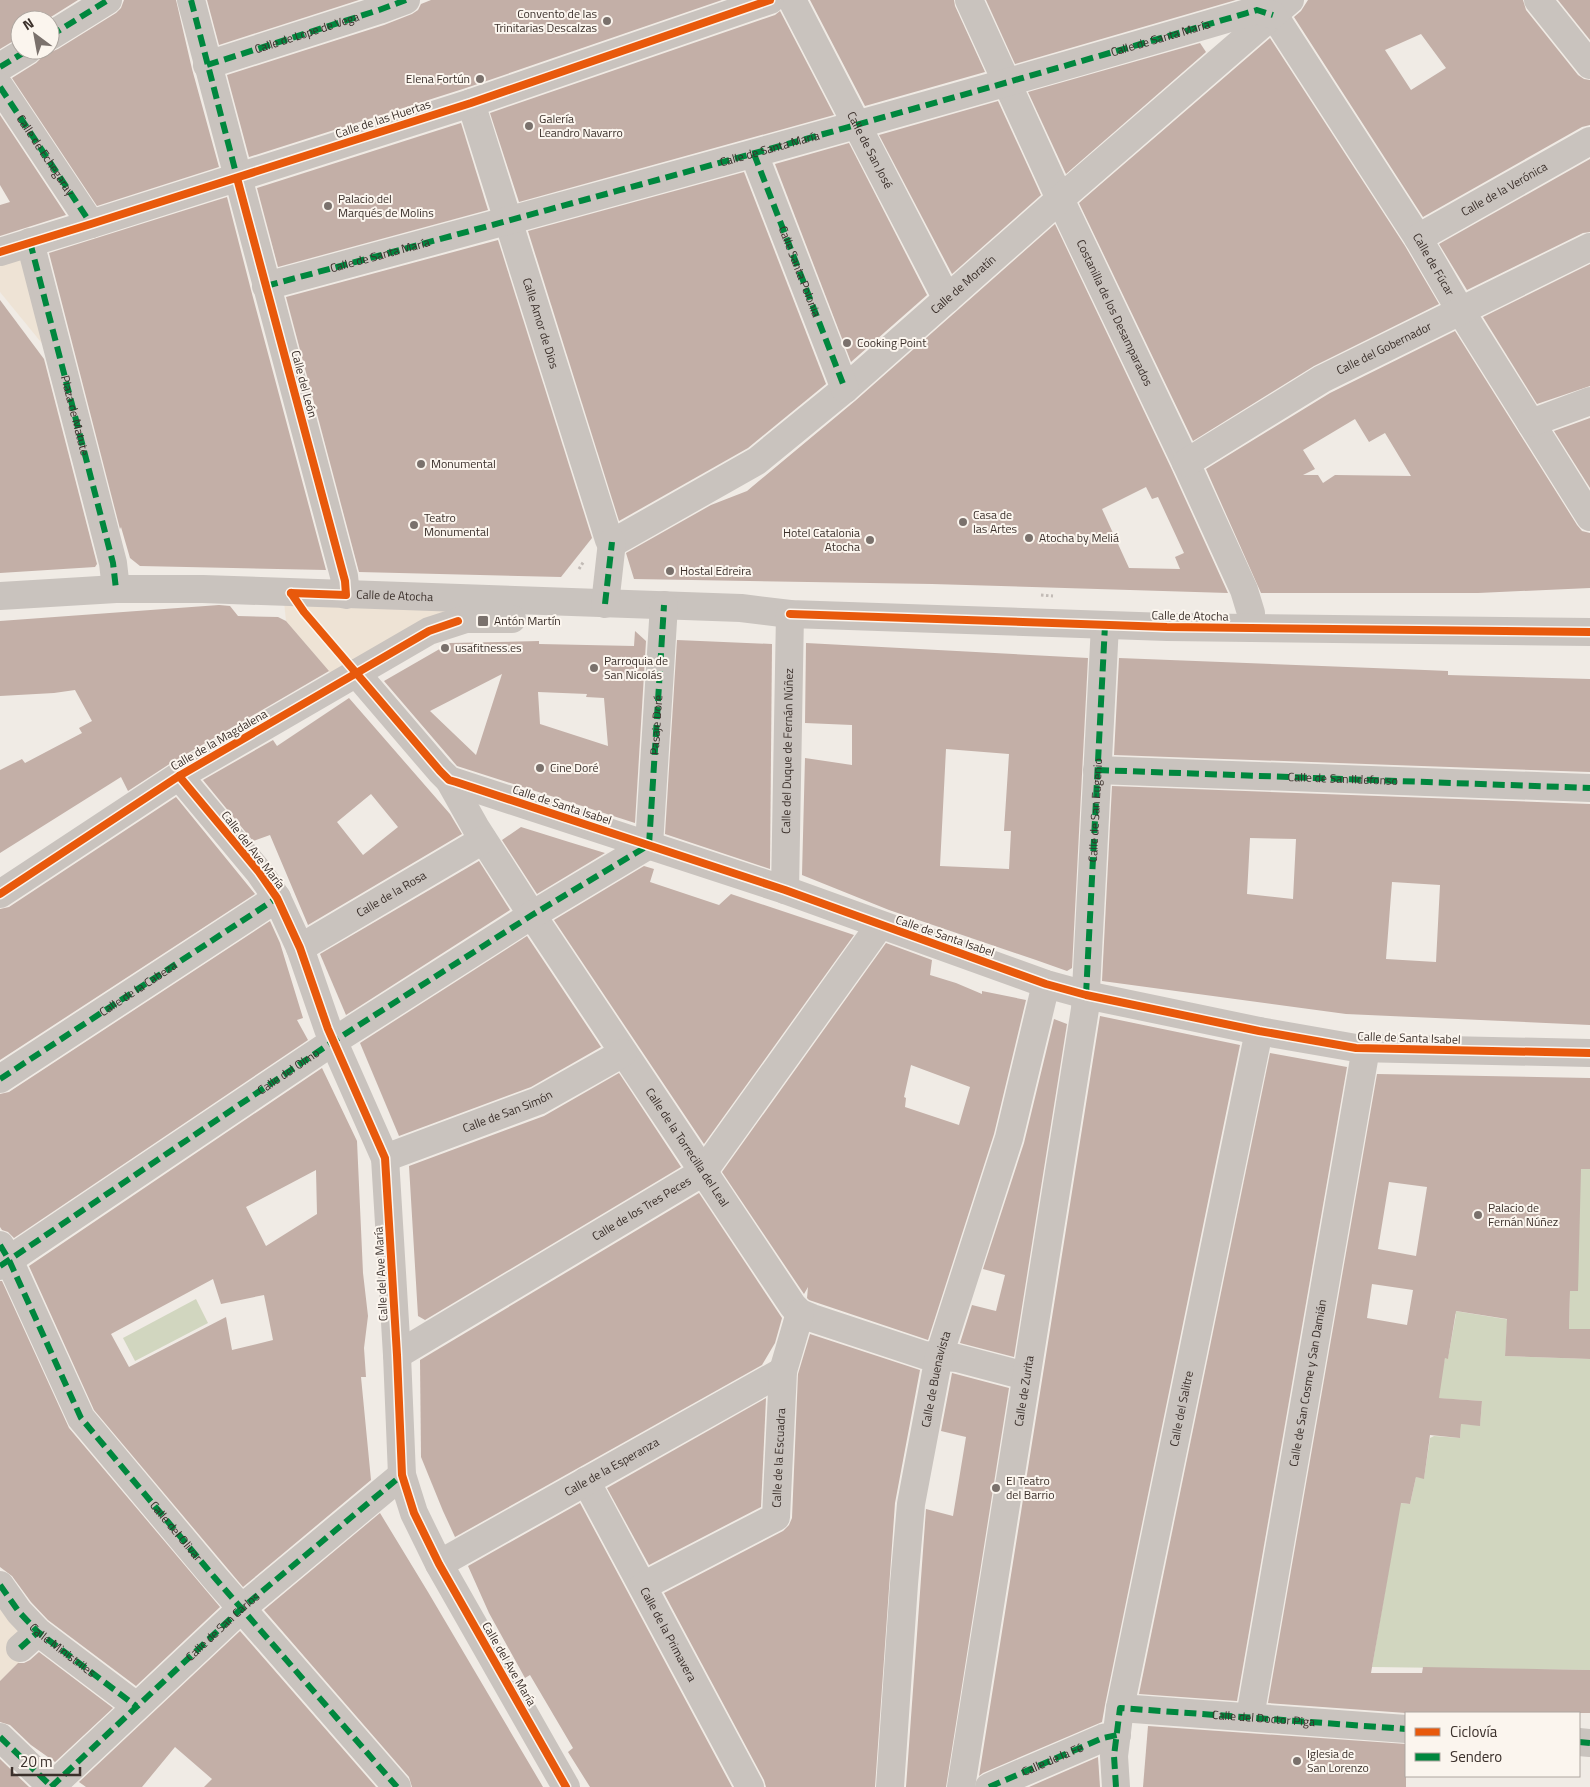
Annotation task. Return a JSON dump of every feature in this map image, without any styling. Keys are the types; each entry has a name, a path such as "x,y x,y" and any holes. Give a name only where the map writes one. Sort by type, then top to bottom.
{"street":[{"path":"60,30 108,0"},
{"name":"Calle del León","path":"191,0 344,576 346,595"},
{"name":"Calle de Lope de Vega","path":"207,65 406,0"},
{"name":"Calle de las Huertas","path":"0,252 471,103 770,0"},
{"name":"Calle de San José","path":"792,0 946,299"},
{"name":"Costanilla de los Desamparados","path":"969,0 1060,199 1186,463 1244,590 1251,613 1251,628"},
{"path":"1538,0 1590,65"},
{"name":"Calle de Santa María","path":"266,286 754,154 1276,5"},
{"name":"Calle de Moratín","path":"614,542 758,461 845,389 1276,5"},
{"name":"Calle de Fúcar","path":"1276,5 1460,310 1590,517"},
{"path":"0,67 12,60"},
{"name":"Calle de Echegaray","path":"0,87 91,224"},
{"name":"Calle Amor de Dios","path":"471,103 609,540 614,542 605,604"},
{"name":"Calle de la Verónica","path":"1418,238 1590,141"},
{"name":"Calle Santa Polonia","path":"754,154 845,389"},
{"name":"Plaza de Matute","path":"30,242 113,563 116,589"},
{"name":"Calle del Gobernador","path":"1186,463 1322,379 1590,248"},
{"path":"1531,423 1590,401"},
{"name":"Calle de Atocha","path":"0,596 116,589 292,592 605,604 664,613"},
{"name":"Calle de Atocha","path":"458,621 741,608 790,614 1105,625 1590,632"},
{"name":"Pasaje Doré","path":"649,845 664,613"},
{"name":"Calle del Duque de Fernán Núñez","path":"785,890 790,614"},
{"name":"Calle de la Magdalena","path":"0,894 179,776 429,631 458,621"},
{"name":"Calle de San Eugenio","path":"1086,995 1105,625"},
{"name":"Calle de Santa Isabel","path":"356,673 449,780 785,890 1046,984 1086,995 1259,1031 1366,1048 1590,1053"},
{"name":"Calle de San Ildefonso","path":"1097,770 1590,788"},
{"name":"Calle del Ave María","path":"179,776 259,872 277,898 300,948 334,1042 385,1158 402,1475 414,1512 439,1564 566,1787"},
{"name":"Calle de la Torrecilla del Leal","path":"449,780 483,840 532,915 790,1302 800,1313"},
{"name":"Calle de la Rosa","path":"300,948 483,840"},
{"name":"Calle del Olmo","path":"3,1257 532,915 649,845"},
{"name":"Calle de la Cabeza","path":"0,1079 277,898"},
{"name":"Calle de los Tres Peces","path":"397,1355 703,1172 880,925"},
{"name":"Calle de Buenavista","path":"890,1787 911,1504 939,1356 1009,1138 1046,984"},
{"name":"Calle de Zurita","path":"961,1787 1086,995"},
{"name":"Calle del Salitre","path":"1116,1787 1114,1756 1120,1708 1259,1031"},
{"name":"Calle de San Cosme y San Damián","path":"1250,1718 1366,1048"},
{"name":"Calle de San Simón","path":"385,1158 538,1101 623,1052"},
{"name":"Calle del Olivar","path":"3,1257 81,1418 396,1787"},
{"path":"800,1313 924,1355 957,1358 1026,1376"},
{"name":"Calle de la Escuadra","path":"643,1586 776,1517 783,1371 800,1313"},
{"name":"Calle de la Esperanza","path":"439,1564 575,1492 783,1371"},
{"name":"Calle de San Carlos","path":"51,1787 242,1608 402,1475"},
{"name":"Calle de la Primavera","path":"575,1492 643,1586 750,1787"},
{"name":"Calle Ministriles","path":"0,1585 19,1612 29,1640 136,1706"},
{"name":"Calle del Doctor Piga","path":"1120,1708 1405,1729"},
{"name":"Calle de la Fé","path":"989,1787 1103,1738 1117,1734"},
{"path":"0,1737 51,1787"}],"path":[{"path":"292,592 304,612 356,673"}],"green space":[{"path":"1573,1169 1590,1169 1590,1329 1569,1329 1570,1291 1578,1291"},
{"path":"196,1299 208,1323 135,1361 123,1338"},
{"path":"1449,1310 1517,1321 1539,1328 1507,1327 1505,1356 1590,1359 1590,1670 1372,1667 1400,1503 1410,1504 1416,1477 1424,1478 1430,1438 1434,1436 1460,1438 1461,1424 1480,1425 1482,1401 1436,1398 1445,1358 1448,1358 1456,1314"}],"shaded area":[{"path":"30,242 63,369 0,292 0,252"},
{"path":"284,602 449,607 447,614 331,674 286,621"},
{"path":"0,1600 38,1644 0,1681"}],"building":[{"path":"0,0 78,0 60,11 10,10 10,43 0,49"},
{"path":"124,0 176,0 192,69 219,167 97,206 12,78 39,60 60,60 60,48 121,8"},
{"path":"207,0 359,0 219,45"},
{"path":"431,0 722,0 466,88 249,157 227,75 384,25 412,14 418,10 421,4"},
{"path":"810,0 954,0 985,72 865,106"},
{"path":"986,0 1236,0 1015,64"},
{"path":"1308,0 1523,0 1526,10 1578,75 1590,80 1590,125 1582,127 1423,217 1294,17 1301,11","holes":["1421,34 1446,68 1411,90 1385,50"]},
{"path":"1558,0 1590,0 1590,40"},
{"path":"780,11 834,115 519,202 490,113 775,15"},
{"path":"1270,38 1405,246 1439,304 1314,366 1193,441 1079,203"},
{"path":"1200,43 1206,52 1066,174 1028,92"},
{"path":"998,101 1041,195 952,274 879,135"},
{"path":"0,115 66,215 0,236 0,205 10,202 0,185"},
{"path":"461,123 488,210 278,267 257,188"},
{"path":"849,143 927,295 851,362 775,164"},
{"path":"1590,159 1590,232 1583,233 1467,290 1439,244"},
{"path":"744,172 826,384 748,448 619,521 528,231"},
{"path":"227,197 326,570 140,566 130,558 121,527 120,529 49,253"},
{"path":"1055,224 1172,470 1228,593 932,584 634,579 626,553 711,505 747,491 855,401","holes":["1146,487 1152,499 1158,497 1184,553 1175,557 1180,569 1129,568 1102,509"]},
{"path":"498,240 592,538 561,577 359,572 286,297"},
{"path":"1590,264 1590,386 1537,404 1483,317"},
{"path":"0,300 44,359 97,564 95,567 0,573"},
{"path":"1455,331 1577,525 1582,531 1590,533 1590,588 1478,593 1261,593 1206,469 1330,393","holes":["1355,419 1369,442 1385,433 1411,476 1335,475 1323,483 1318,475 1303,475 1315,469 1303,450"]},
{"path":"1590,418 1590,488 1554,431"},
{"path":"219,605 230,606 238,616 278,617 286,621 329,671 171,763 128,791 121,777 0,853 0,770 22,759 25,763 82,733 79,728 92,721 75,690 0,696 0,621"},
{"path":"635,631 646,641 635,823 457,766 384,681 450,643 539,641 539,644 634,646","holes":["502,674 476,755 430,711","538,692 587,694 586,697 604,698 608,746 540,724"]},
{"path":"677,640 772,644 770,869 665,834"},
{"path":"806,643 1088,658 1072,968 1067,971 889,910 802,875 805,758 852,765 852,725 805,723","holes":["946,749 1009,754 1004,831 1011,831 1009,869 940,866"]},
{"path":"1119,658 1448,671 1448,675 1590,679 1590,772 1114,755"},
{"path":"349,698 450,814 462,834 308,925 270,835 253,841 203,780 273,740 277,746","holes":["371,794 398,827 363,855 337,822"]},
{"path":"1112,786 1590,804 1590,1025 1346,1014 1102,981","holes":["1250,838 1296,839 1293,899 1247,894","1392,882 1440,885 1436,962 1386,959"]},
{"path":"176,797 255,894 0,1060 0,909 9,907"},
{"path":"521,827 605,853 537,894 502,840"},
{"path":"479,861 510,910 346,1015 320,954"},
{"path":"644,866 654,869 650,882 719,905 731,894 854,935 704,1144 554,920"},
{"path":"270,921 280,943 303,1018 297,1020 308,1040 14,1238 8,1232 2,1230 0,1227 0,1094 9,1092"},
{"path":"527,936 601,1047 531,1087 399,1136 360,1043"},
{"path":"886,943 932,960 930,975 982,994 982,991 1026,1000 994,1134 928,1340 809,1300 807,1298 808,1287 804,1294 722,1172","holes":["911,1065 970,1087 959,1125 905,1107 906,1098 904,1097"]},
{"path":"1100,1016 1240,1045 1102,1722 979,1776"},
{"path":"1054,1019 1067,1024 1014,1357 960,1343 972,1305 996,1311 1005,1275 983,1269 1024,1143"},
{"path":"1270,1053 1347,1067 1237,1701 1139,1694"},
{"path":"322,1068 357,1141 363,1273 368,1316 364,1348 366,1377 361,1377 371,1480 243,1587 94,1410 29,1266","holes":["316,1170 317,1214 266,1246 246,1207","213,1279 221,1304 264,1295 273,1340 232,1350 226,1317 129,1367 111,1334"]},
{"path":"619,1073 681,1167 425,1320 418,1316 409,1166 544,1116"},
{"path":"1377,1074 1590,1078 1590,1169 1581,1169 1578,1291 1570,1291 1569,1329 1590,1329 1590,1359 1505,1356 1507,1319 1456,1311 1448,1359 1445,1358 1439,1398 1482,1401 1480,1426 1461,1424 1460,1438 1430,1435 1424,1479 1416,1477 1410,1504 1401,1503 1371,1673 1422,1673 1423,1667 1590,1670 1590,1713 1405,1713 1268,1703","holes":["1389,1182 1427,1187 1416,1256 1378,1249","1372,1284 1413,1290 1407,1325 1367,1318"]},
{"path":"699,1193 782,1318 775,1343 762,1365 455,1537 421,1457 420,1360"},
{"path":"0,1281 2,1281 69,1428 220,1607 136,1686 48,1620 31,1602 12,1576 0,1567"},
{"path":"810,1334 920,1370 895,1503 875,1787 766,1787 664,1593 783,1531 789,1525 792,1518 798,1374"},
{"path":"952,1373 1009,1388 946,1787 906,1787 926,1509 953,1516 966,1437 941,1431"},
{"path":"766,1398 761,1507 649,1565 607,1488"},
{"path":"580,1503 732,1787 590,1787 568,1752 573,1748 530,1675 525,1678 489,1613 468,1566"},
{"path":"380,1513 543,1787 412,1787 409,1777 264,1610"},
{"path":"240,1631 376,1787 204,1787 212,1779 175,1747 142,1787 86,1787 79,1782"},
{"path":"39,1652 113,1708 55,1762 31,1745 10,1725 0,1722 0,1681 18,1663 30,1660"},
{"path":"1148,1726 1405,1744 1406,1787 1143,1787"},
{"path":"1098,1757 1100,1787 1029,1787"},
{"path":"0,1759 29,1787 0,1787"}],"marked path":[{"path":"60,30 108,0"},
{"path":"191,0 238,181"},
{"path":"207,65 406,0"},
{"path":"266,286 1010,82 1257,10 1273,15"},
{"path":"0,67 12,60"},
{"path":"0,87 91,224"},
{"path":"754,154 845,389"},
{"path":"30,242 113,563 116,589"},
{"path":"605,604 612,542"},
{"path":"0,1266 334,1041 532,915 649,845 664,605"},
{"path":"1086,995 1105,625"},
{"path":"1097,770 1590,788"},
{"path":"0,1079 277,898"},
{"path":"0,1245 9,1260 81,1418 215,1578 397,1787"},
{"path":"51,1787 242,1608 402,1475"},
{"path":"0,1585 19,1612 38,1632 136,1706"},
{"path":"20,1648 38,1632"},
{"path":"1116,1787 1114,1756 1120,1708 1405,1729"},
{"path":"989,1787 1103,1738 1117,1735"},
{"path":"0,1737 52,1787"},
{"path":"1580,1742 1590,1743"}],"cycle path":[{"path":"0,252 471,103 770,0"},
{"path":"237,178 345,581 346,595 291,593"},
{"path":"291,593 304,612 449,780 785,890 1046,984 1086,995 1259,1031 1356,1048 1590,1053"},
{"path":"790,614 1167,627 1590,632"},
{"path":"0,894 179,776 429,631 458,621"},
{"path":"179,776 259,872 277,898 300,948 328,1029 385,1158 402,1475 414,1513 439,1564 566,1787"}],"place":[{"name":"Convento de las Trinitarias Descalzas","path":"607,21"},
{"name":"Elena Fortún","path":"480,79"},
{"name":"Galería Leandro Navarro","path":"529,126"},
{"name":"Palacio del Marqués de Molins","path":"328,206"},
{"name":"Cooking Point","path":"847,343"},
{"name":"Monumental","path":"421,464"},
{"name":"Casa de las Artes","path":"963,522"},
{"name":"Teatro Monumental","path":"414,525"},
{"name":"Atocha by Meliá","path":"1029,538"},
{"name":"Hotel Catalonia Atocha","path":"870,540"},
{"name":"Hostal Edreira","path":"670,571"},
{"name":"Antón Martín","path":"483,621"},
{"name":"usafitness.es","path":"445,648"},
{"name":"Parroquia de San Nicolás","path":"594,668"},
{"name":"Cine Doré","path":"540,768"},
{"name":"Palacio de Fernán Núñez","path":"1478,1215"},
{"name":"El Teatro del Barrio","path":"996,1488"},
{"name":"Iglesia de San Lorenzo","path":"1297,1761"}]}
